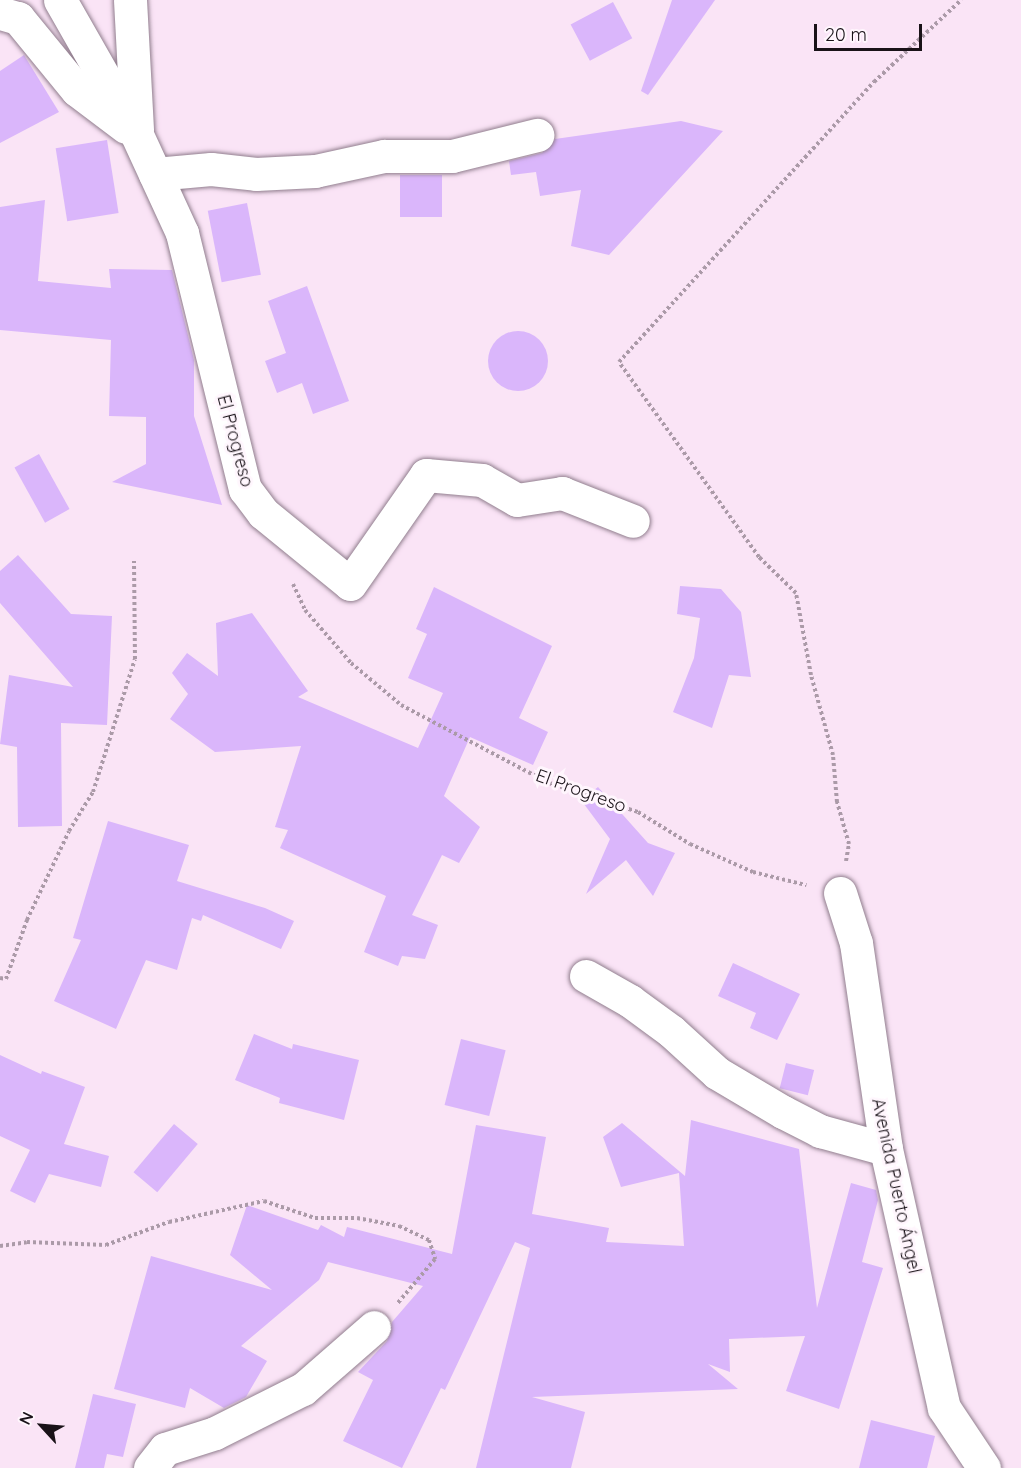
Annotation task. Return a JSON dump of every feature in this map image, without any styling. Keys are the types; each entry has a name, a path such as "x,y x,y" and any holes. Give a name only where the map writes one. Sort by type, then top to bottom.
{"street":[{"name":"El Progreso","path":"60,0 137,135 182,233 245,489 271,518 350,584 426,475 482,480 517,500 561,493 633,521"},
{"path":"130,0 137,135"},
{"path":"0,13 18,18 77,90 137,135"},
{"path":"155,174 211,169 256,174 315,171 384,156 452,156 537,135"},
{"name":"Avenida Puerto Ángel","path":"840,893 856,943 886,1149 944,1408 984,1468"},
{"path":"586,976 630,1001 671,1031 717,1073 783,1112 820,1131 886,1149"},
{"path":"150,1468 165,1449 216,1432 303,1389 374,1326"}],"path":[{"path":"840,893 849,844 796,593 759,557 620,362 866,90 961,0"},
{"path":"0,978 6,979 27,920 69,831 93,792 135,659 134,561"},
{"name":"El Progreso","path":"288,574 305,610 351,663 401,705 549,783 638,812 690,844 753,872 840,893"},
{"path":"0,1246 27,1242 106,1245 169,1222 264,1201 315,1218 357,1218 399,1226 429,1240 435,1259 413,1289 374,1326"}],"building":[{"path":"672,0 715,0 648,95 641,91"},
{"path":"613,2 632,38 590,61 571,25"},
{"path":"24,55 59,112 0,143 0,71"},
{"path":"681,121 723,131 609,255 571,246 581,190 540,196 536,172 511,175 509,161 542,153 555,139"},
{"path":"107,140 119,213 67,221 56,148"},
{"path":"400,175 442,175 442,217 400,217"},
{"path":"45,200 38,281 111,288 109,269 172,270 194,360 194,416 222,505 112,482 146,464 146,417 109,416 111,340 0,330 0,207"},
{"path":"247,203 261,275 222,282 208,211"},
{"path":"307,286 349,401 313,414 302,383 277,393 265,361 286,353 268,301"},
{"path":"518,331 535,336 543,344 548,361 543,378 535,386 518,391 501,386 493,378 488,361 493,344 501,336"},
{"path":"39,454 70,509 45,523 15,468"},
{"path":"18,555 71,614 112,616 107,725 61,723 62,826 18,827 17,747 0,744 9,675 73,687 0,603 0,571"},
{"path":"680,586 721,589 741,612 751,677 729,675 712,728 673,712 694,658 700,618 677,614"},
{"path":"434,587 552,646 519,718 548,732 533,765 470,737 444,796 480,827 459,863 442,855 412,915 438,925 425,959 402,956 398,966 364,952 386,896 280,848 288,830 275,827 301,746 215,752 170,719 188,694 172,673 187,653 218,676 216,623 252,613 308,691 298,697 418,748 443,693 408,678 427,634 416,629"},
{"path":"598,787 648,843 675,853 653,896 626,860 586,894 610,839 581,800"},
{"path":"108,821 189,845 177,881 265,908 294,921 281,949 203,915 201,921 192,918 177,970 146,960 116,1029 54,1001 81,940 73,938"},
{"path":"733,963 800,994 777,1040 750,1028 756,1013 718,996"},
{"path":"254,1034 292,1049 293,1044 359,1060 344,1120 279,1103 280,1098 235,1080"},
{"path":"461,1039 506,1050 489,1116 445,1105"},
{"path":"0,1055 41,1074 42,1071 85,1087 64,1144 109,1156 101,1187 49,1174 35,1203 10,1191 30,1150 0,1136"},
{"path":"786,1063 814,1070 808,1095 780,1088"},
{"path":"691,1120 799,1149 817,1308 851,1183 876,1190 878,1200 862,1262 883,1268 839,1409 786,1391 805,1336 729,1339 730,1372 708,1364 738,1389 532,1397 585,1412 571,1468 476,1468 530,1248 515,1242 445,1390 441,1388 402,1468 343,1441 373,1380 358,1372 387,1341 392,1322 423,1286 328,1262 319,1280 241,1346 267,1361 246,1397 224,1408 190,1388 185,1408 114,1389 151,1256 272,1290 230,1255 247,1205 318,1230 321,1225 344,1237 347,1227 452,1254 476,1125 546,1137 532,1214 609,1228 606,1242 684,1246 679,1173 621,1187 603,1137 622,1123 685,1176"},
{"path":"174,1124 198,1144 157,1192 134,1172"},
{"path":"93,1394 136,1404 123,1457 107,1454 104,1468 75,1468"},
{"path":"871,1420 935,1436 927,1468 859,1468"}]}
